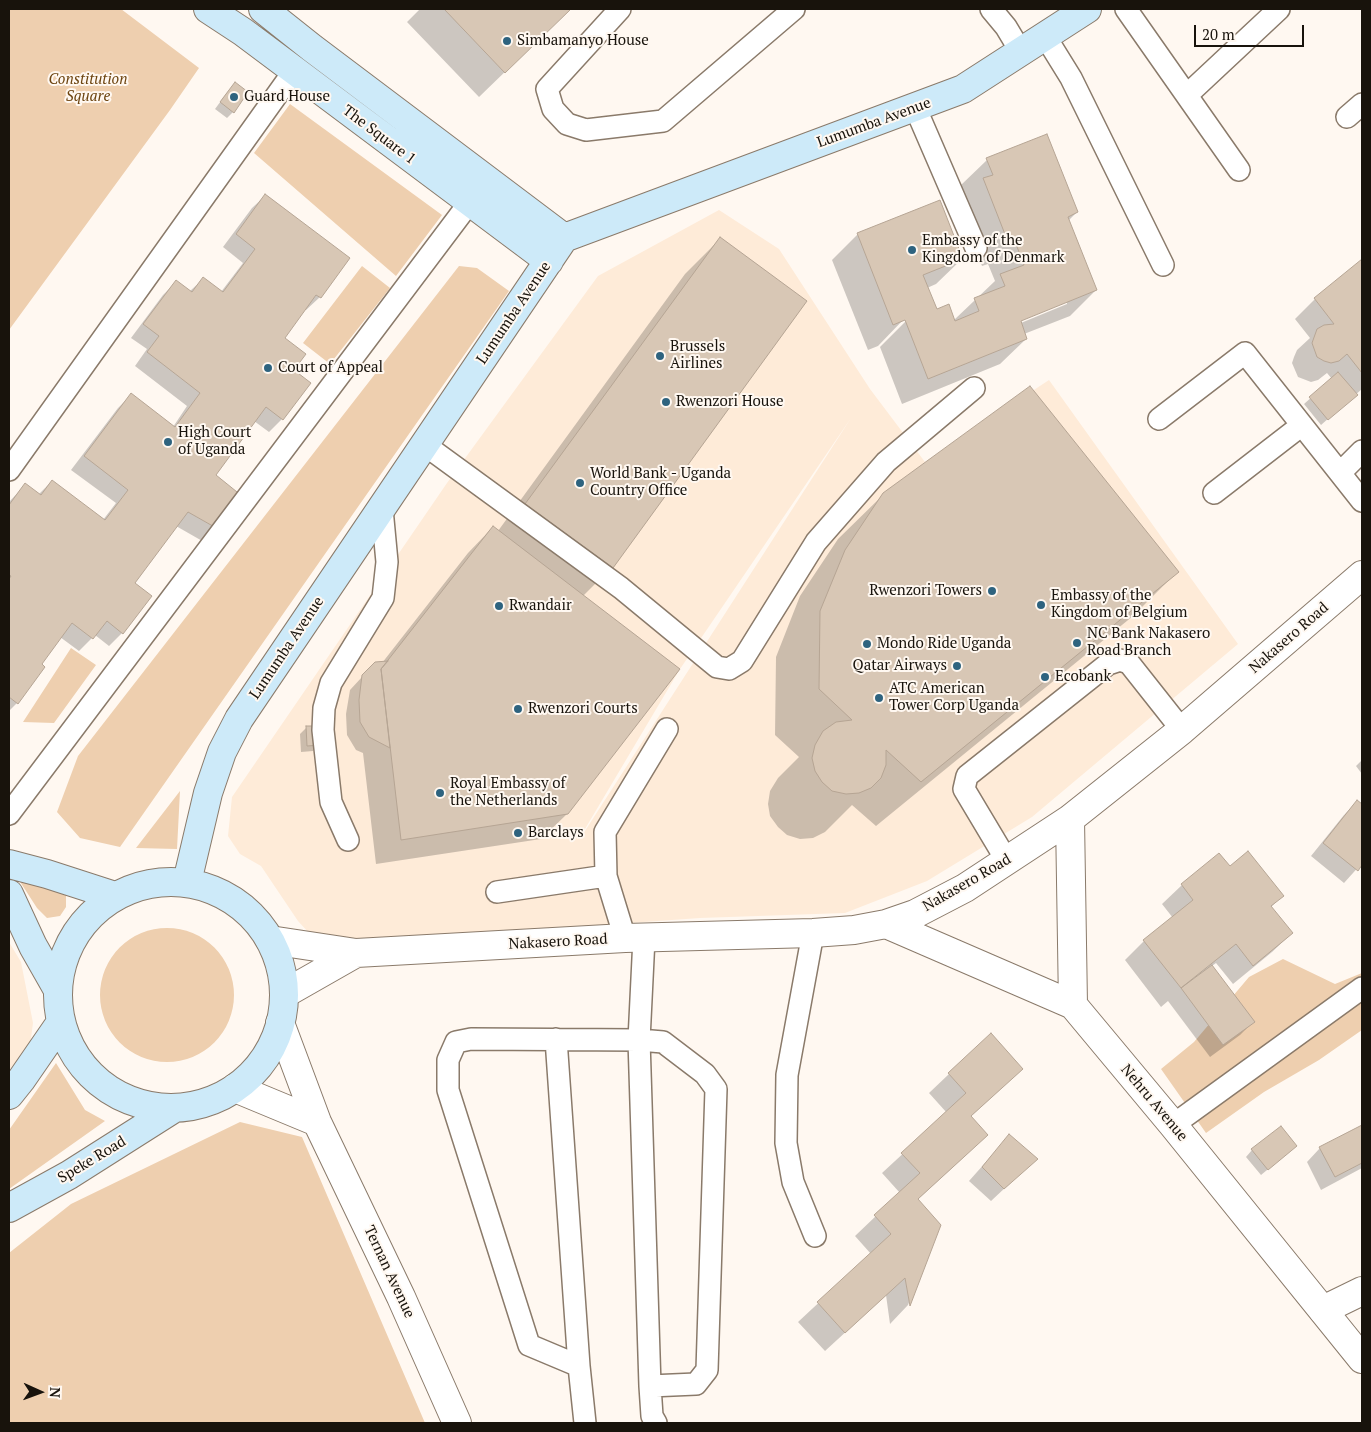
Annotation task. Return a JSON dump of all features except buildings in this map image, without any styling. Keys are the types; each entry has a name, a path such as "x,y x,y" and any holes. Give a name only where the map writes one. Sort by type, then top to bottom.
{"main road":[{"name":"The Square 1","path":"208,9 549,261"},
{"name":"The Square 1","path":"263,9 564,238"},
{"name":"Lumumba Avenue","path":"187,882 208,793 222,752 239,719 564,238 964,89 1087,9"},
{"path":"9,864 115,896"},
{"path":"163,881 202,885 216,890 241,905 257,921 270,940 280,966 284,994 280,1023 264,1060 235,1088 195,1106 174,1109 143,1105 115,1094 91,1075 72,1051 61,1022 58,990 63,961 75,935 92,912 115,896 138,885 163,881"},
{"path":"9,894 33,946 58,990"},
{"path":"9,1095 61,1022"},
{"name":"Speke Road","path":"9,1208 69,1175 174,1109"}],"street":[{"name":"Nakasero Road","path":"270,940 356,953 634,938 813,933 854,930 886,924 915,914 965,888 1070,819 1182,730 1362,575"},
{"path":"1070,819 1073,1005"},
{"name":"Nehru Avenue","path":"886,924 1073,1005 1173,1125 1362,1359"},
{"name":"Nakasero Road","path":"284,994 356,953"},
{"name":"Ternan Avenue","path":"280,1023 317,1122 401,1297 457,1423"},
{"path":"235,1088 317,1122"},
{"path":"1323,1310 1362,1290"}],"lane":[{"path":"620,9 547,90 552,109 567,124 586,130 663,121 794,9"},
{"path":"991,9 1006,27 1020,52"},
{"path":"1126,9 1239,170"},
{"path":"1187,95 1279,9"},
{"path":"1045,36 1071,78 1163,265"},
{"path":"9,470 294,72"},
{"path":"915,107 976,248"},
{"path":"9,814 486,180"},
{"path":"1159,419 1245,353 1362,501"},
{"path":"425,444 621,588 717,667 729,669 742,661 816,542 835,520 886,462 974,388"},
{"path":"1214,493 1302,424"},
{"path":"1340,473 1362,451"},
{"path":"348,840 331,802 323,730 324,708 331,683 383,598 387,562 382,509"},
{"path":"1007,861 964,789 967,776 1108,664 1120,660 1130,663 1182,730"},
{"path":"656,1423 652,1416 650,1386 634,938 606,876 606,832 667,729"},
{"path":"497,892 606,876"},
{"path":"813,933 787,1075 786,1144 793,1182 815,1236"},
{"path":"1173,1125 1362,988"},
{"path":"579,1366 529,1345 448,1090 448,1060 456,1042 471,1038 663,1042 705,1074 716,1089 707,1370 696,1384 650,1386"},
{"path":"556,1039 579,1366 585,1423"}],"shaded area":[{"path":"719,210 779,249 870,389 925,462 1049,380 1238,644 1032,817 927,881 845,913 700,918 320,945 298,921 261,866 240,854 228,836 232,797 447,483 598,276","holes":["851,418 583,834 680,669"]},
{"path":"9,942 21,962 33,1023 30,1046 9,1070"}],"green space":[{"name":"Constitution Square","path":"9,9 121,9 199,68 9,330"},
{"path":"290,104 442,215 396,276 254,153"},
{"path":"362,266 390,288 330,364 303,343"},
{"path":"459,266 477,268 509,291 120,847 80,838 57,812 78,756"},
{"path":"71,648 96,665 54,723 23,722"},
{"path":"180,791 177,849 136,848"},
{"path":"17,877 66,894 66,907 60,916 47,918 37,908"},
{"path":"167,928 192,934 214,948 228,970 234,995 228,1020 214,1042 192,1056 167,1062 142,1056 120,1042 106,1020 100,995 106,970 120,948 142,934"},
{"path":"1283,959 1335,984 1362,973 1362,1030 1319,1060 1264,1092 1206,1133 1161,1069 1194,1042 1249,977"},
{"path":"56,1063 85,1110 105,1121 9,1189 9,1130"},
{"path":"240,1122 302,1137 425,1423 9,1423 9,1253 71,1204"}],"place":[{"name":"Simbamanyo House","path":"507,41"},
{"name":"Guard House","path":"234,97"},
{"name":"Embassy of the Kingdom of Denmark","path":"912,250"},
{"name":"Brussels Airlines","path":"660,356"},
{"name":"Court of Appeal","path":"268,368"},
{"name":"Rwenzori House","path":"666,402"},
{"name":"High Court of Uganda","path":"168,442"},
{"name":"World Bank - Uganda Country Office","path":"580,483"},
{"name":"Rwenzori Towers","path":"992,591"},
{"name":"Embassy of the Kingdom of Belgium","path":"1041,605"},
{"name":"Rwandair","path":"499,606"},
{"name":"NC Bank Nakasero Road Branch","path":"1077,643"},
{"name":"Mondo Ride Uganda","path":"867,644"},
{"name":"Qatar Airways","path":"957,666"},
{"name":"Ecobank","path":"1045,677"},
{"name":"ATC American Tower Corp Uganda","path":"879,698"},
{"name":"Rwenzori Courts","path":"518,709"},
{"name":"Royal Embassy of the Netherlands","path":"440,793"},
{"name":"Barclays","path":"518,833"}]}
